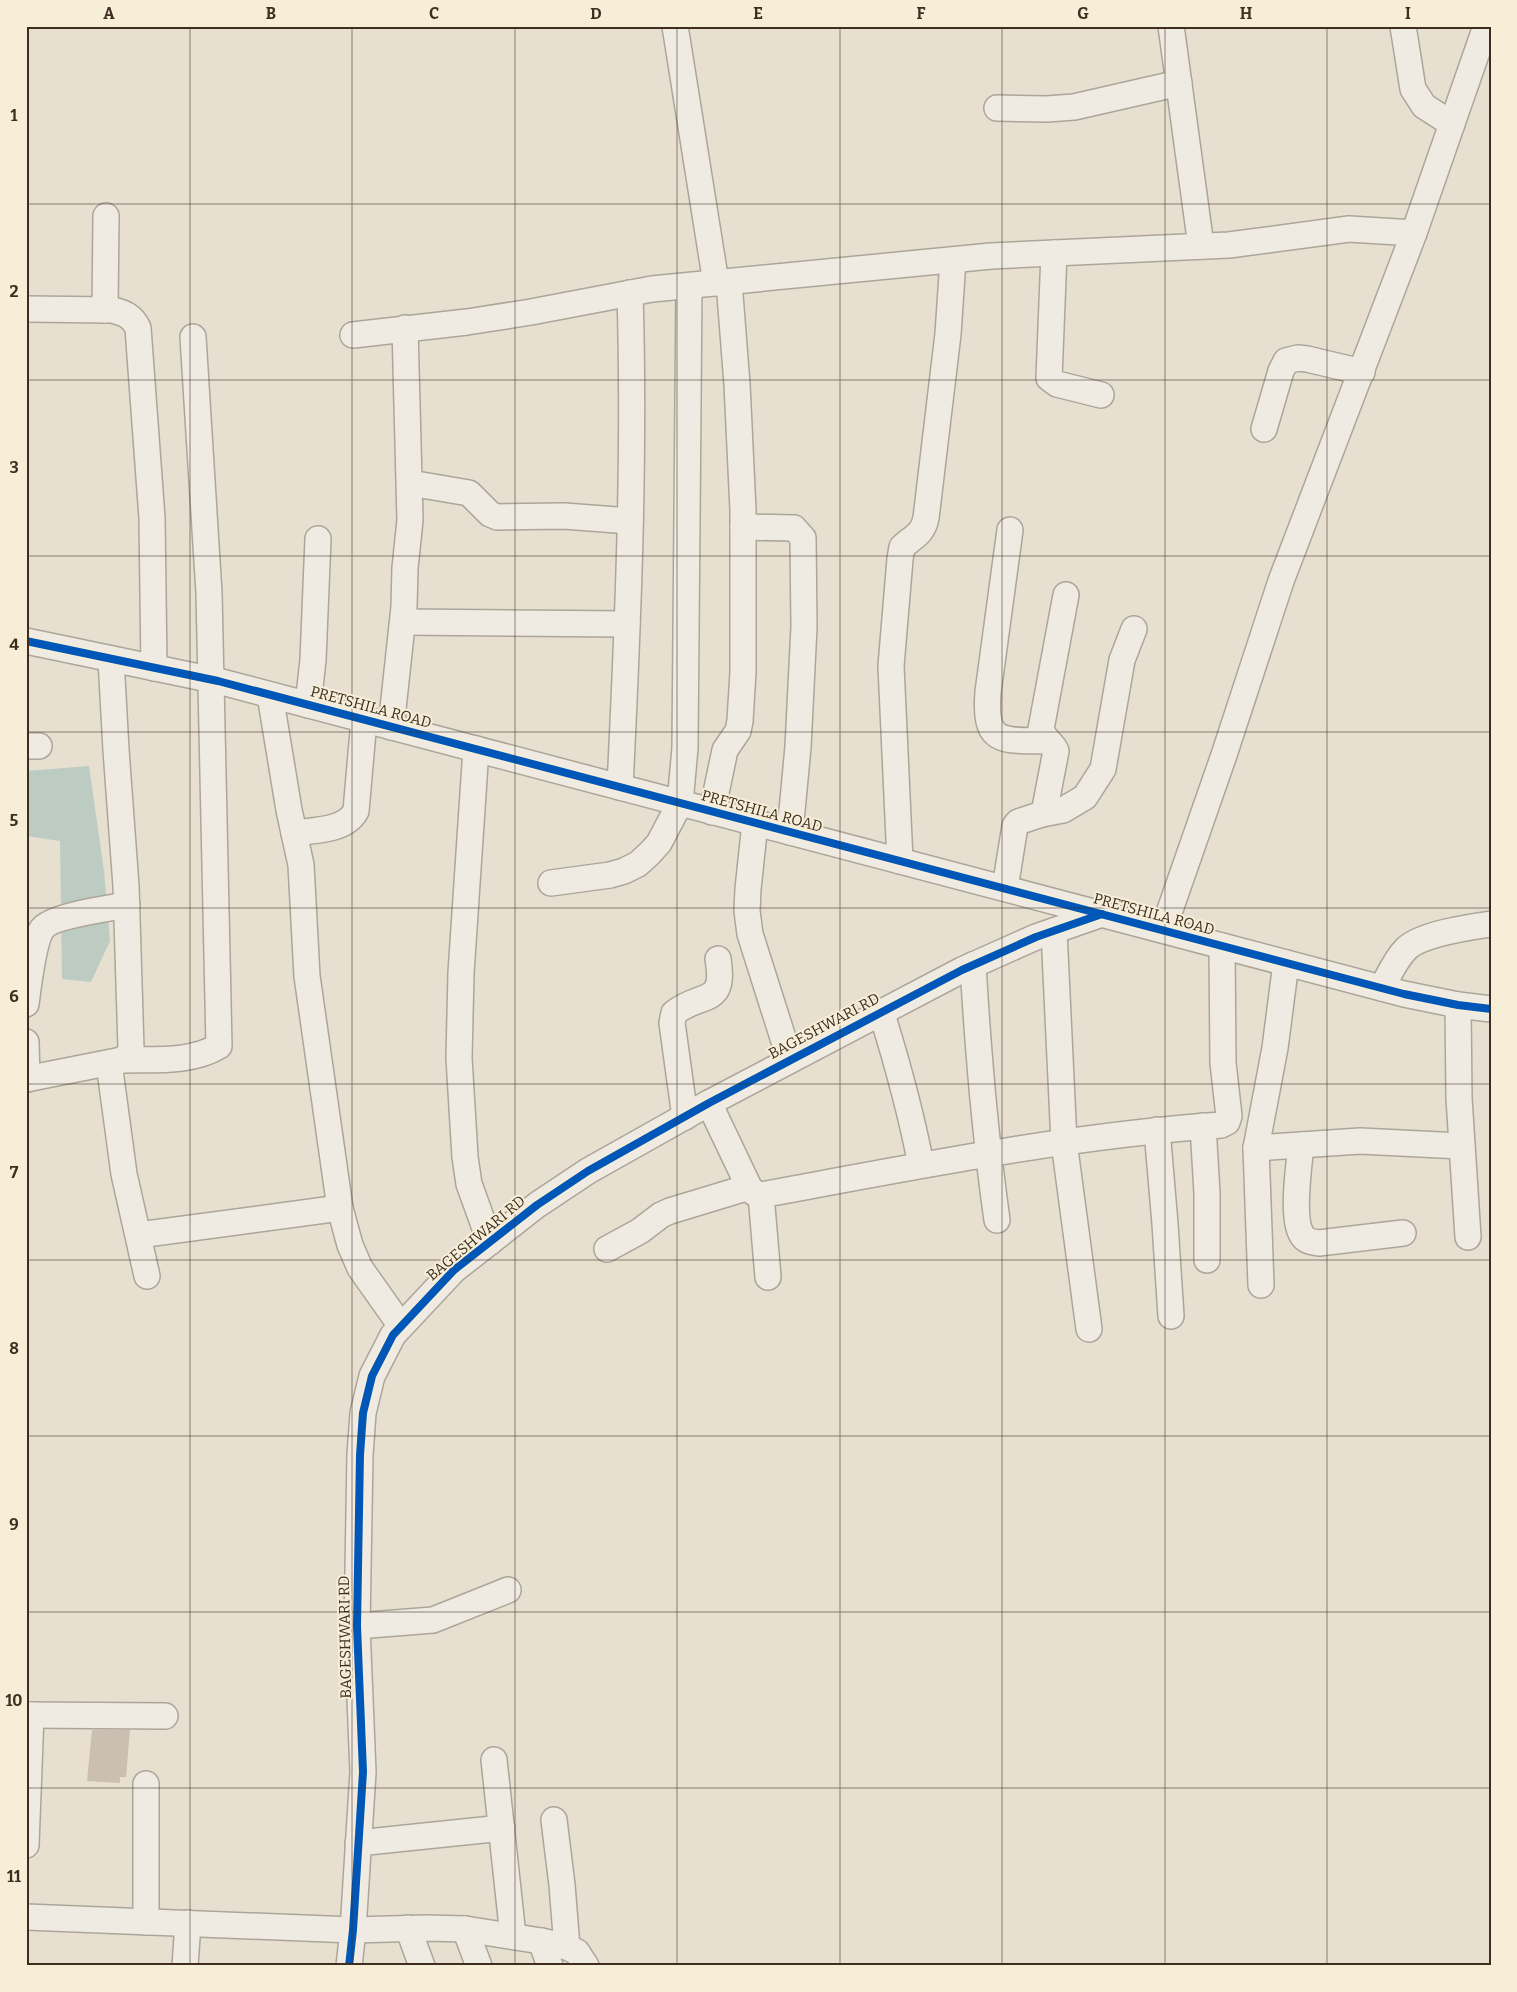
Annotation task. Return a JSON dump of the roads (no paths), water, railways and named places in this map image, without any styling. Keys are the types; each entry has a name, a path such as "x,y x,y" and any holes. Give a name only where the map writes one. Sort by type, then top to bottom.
{"street":[{"path":"675,26 723,283 737,384 744,527 744,613 740,721 738,731 725,750 712,812"},
{"path":"1171,26 1200,246"},
{"path":"1403,26 1413,89 1424,106 1452,124"},
{"path":"1163,930 1224,755 1280,580 1362,372 1414,233 1486,26"},
{"path":"997,108 1047,109 1074,107 1179,83"},
{"path":"105,310 106,216"},
{"path":"352,336 466,322 556,308 630,293 952,260 1054,253 1229,246 1349,229 1414,233"},
{"path":"1054,253 1049,378 1057,384 1101,395"},
{"path":"900,861 891,666 899,569 902,547 919,535 924,528 926,518 948,334 952,260"},
{"path":"550,883 610,875 638,864 659,843 680,803 686,748 689,286"},
{"path":"620,787 628,624 632,359 630,293"},
{"path":"26,309 105,310 125,313 133,318 138,328 152,518 154,668"},
{"path":"391,727 403,622 405,568 410,520 405,328"},
{"path":"26,1042 27,1079 116,1062 183,1058 206,1054 219,1046 209,593 193,337"},
{"path":"1264,429 1281,371 1286,361 1298,358 1307,359 1362,372"},
{"path":"410,483 469,494 490,514 497,517 564,516 630,521"},
{"path":"744,527 794,528 803,538 804,627 798,747 790,832"},
{"path":"1010,530 988,692 986,711 988,724 996,735 1001,737 1017,740 1047,741"},
{"path":"308,705 313,660 318,539"},
{"path":"1042,814 1045,808 1056,751 1054,746 1043,736 1042,721 1066,595"},
{"path":"403,622 628,624"},
{"path":"1005,888 1015,826 1018,822 1042,814 1063,810 1085,797 1103,769 1122,660 1134,629"},
{"name":"PRETSHILA ROAD","path":"26,641 212,680 1382,988 1458,1005 1491,1009"},
{"path":"111,659 127,905 131,1049 128,1056 116,1062"},
{"path":"270,695 301,865 307,976 340,1208 350,1245 360,1268 401,1326"},
{"path":"294,833 341,825 351,820 356,811 364,720"},
{"path":"476,749 461,973 459,1058 465,1157 469,1184 490,1242"},
{"path":"755,823 747,911 750,934 790,1060"},
{"path":"26,1004 38,939 43,928 53,922 82,914 127,905"},
{"name":"BAGESHWARI RD","path":"349,1966 363,1772 357,1626 360,1455 363,1414 372,1376 393,1335 454,1270 537,1206 588,1171 709,1103 881,1011 974,965 1054,931 1102,914"},
{"path":"1382,988 1398,959 1408,947 1455,930 1491,924"},
{"path":"1054,931 1064,1142 1089,1329"},
{"path":"607,1249 640,1231 661,1215 670,1211 755,1191 1064,1142 1157,1130 1221,1125 1227,1122 1229,1116 1223,1063 1222,946"},
{"path":"684,1117 672,1023 674,1012 681,1007 712,994 719,987 721,976 718,959"},
{"path":"1260,1285 1256,1148 1275,1048 1286,963"},
{"path":"974,965 980,1080 987,1153 997,1220"},
{"path":"1458,1005 1462,1146 1468,1237"},
{"path":"881,1011 903,1084 921,1165"},
{"path":"116,1062 124,1174 147,1276"},
{"path":"709,1103 755,1191 768,1277"},
{"path":"1203,1126 1207,1193 1207,1260"},
{"path":"1157,1130 1171,1316"},
{"path":"1256,1148 1360,1141 1462,1146"},
{"path":"1301,1145 1297,1194 1298,1219 1302,1236 1308,1241 1319,1243 1403,1233"},
{"path":"139,1235 340,1208"},
{"path":"357,1626 433,1620 508,1590"},
{"path":"26,1845 28,1715 165,1716"},
{"path":"494,1760 513,1936"},
{"path":"146,1784 146,1922"},
{"path":"554,1820 567,1947"},
{"path":"358,1843 502,1828"},
{"path":"26,1917 353,1930 408,1928 465,1929 541,1940 567,1947 577,1952 586,1966"},
{"path":"185,1966 188,1923"},
{"path":"408,1928 422,1966"},
{"path":"465,1929 479,1966"},
{"path":"541,1940 550,1966"}]}
